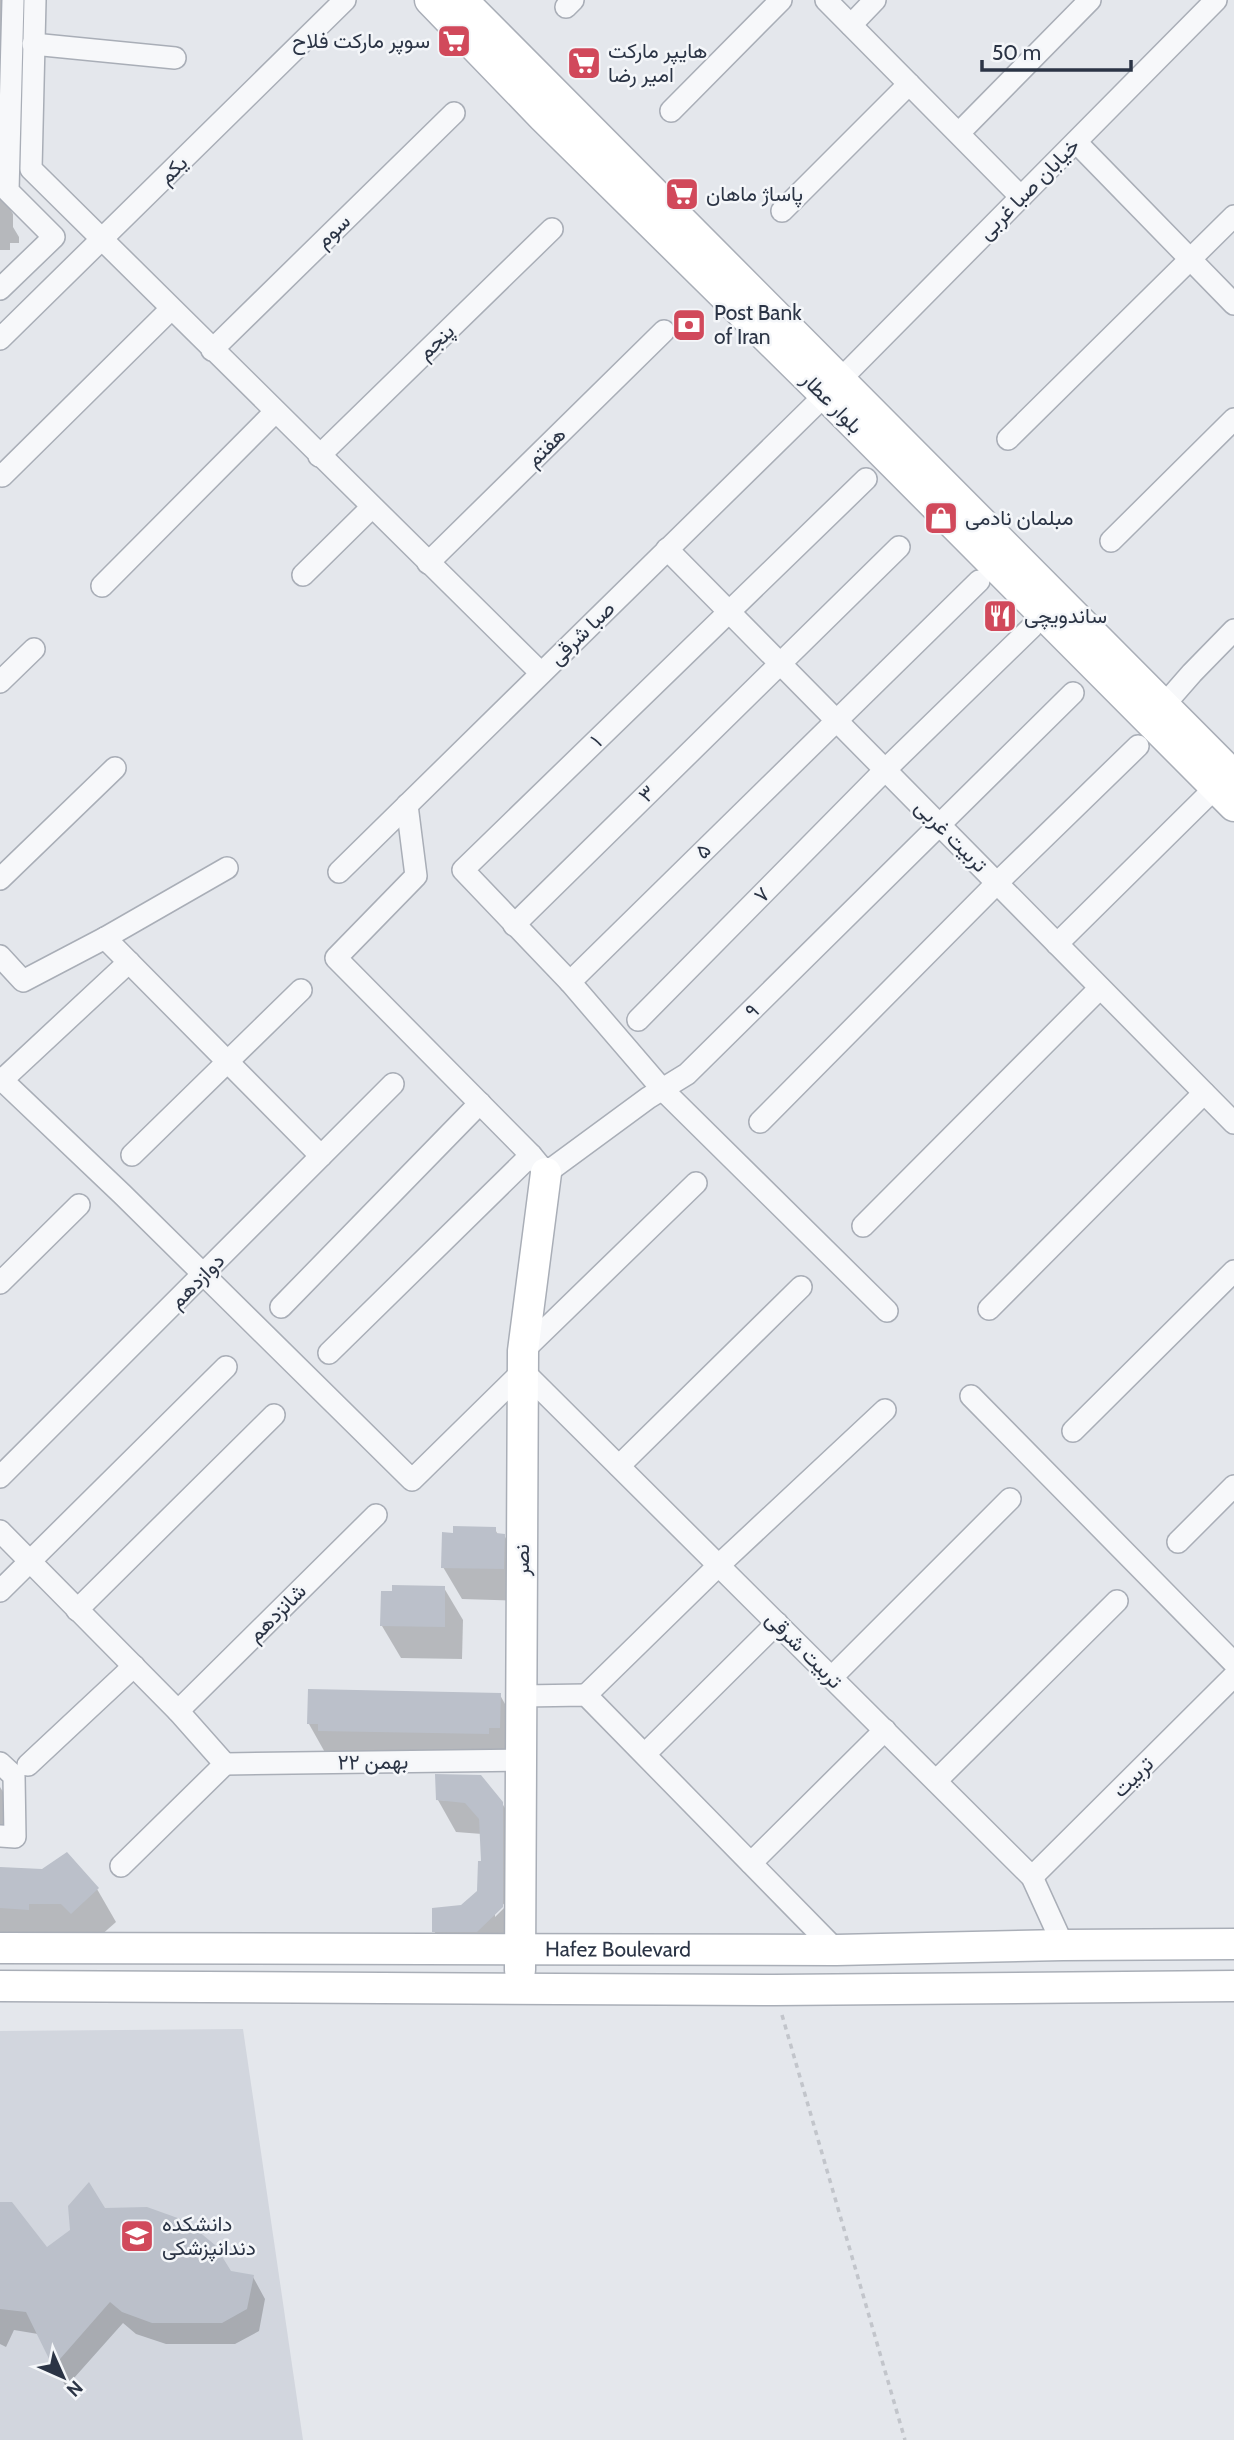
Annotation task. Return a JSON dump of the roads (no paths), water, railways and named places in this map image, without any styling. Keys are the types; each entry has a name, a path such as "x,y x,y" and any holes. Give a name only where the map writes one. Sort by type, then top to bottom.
{"street":[{"path":"0,289 54,237 8,191 13,0"},
{"path":"35,0 31,169 541,674"},
{"name":"یکم","path":"0,339 345,0"},
{"name":"بلوار عطار","path":"430,0 543,117 833,387 1164,705 1228,790"},
{"name":"بلوار عطار","path":"463,0 833,387 1228,790"},
{"path":"671,111 781,0"},
{"path":"826,0 1021,197"},
{"path":"850,24 875,0"},
{"path":"959,133 1090,0"},
{"name":"خیابان صبا غربی","path":"833,387 1216,0"},
{"path":"33,44 175,58"},
{"path":"782,211 909,84"},
{"name":"سوم","path":"212,350 454,113"},
{"path":"1076,142 1234,304"},
{"path":"1008,439 1234,216"},
{"name":"پنجم","path":"319,456 552,229"},
{"path":"2,476 171,309"},
{"name":"هفتم","path":"428,563 664,331"},
{"name":"صبا شرقی","path":"339,872 833,387"},
{"path":"102,586 275,412"},
{"path":"1111,541 1234,419"},
{"name":"۱","path":"514,925 463,870 866,479"},
{"path":"303,575 372,507"},
{"name":"۳","path":"514,925 899,547"},
{"name":"تربیت غربی","path":"667,549 1234,1123"},
{"name":"۵","path":"570,982 979,582"},
{"name":"۷","path":"638,1020 1032,626"},
{"path":"1164,705 1234,630"},
{"path":"0,682 34,649"},
{"name":"۹","path":"329,1353 538,1164 687,1074 1073,693"},
{"path":"760,1122 997,883 1138,746"},
{"path":"0,879 115,768"},
{"path":"1057,944 1228,790"},
{"path":"407,805 416,876 336,958 538,1164"},
{"path":"0,956 23,981 105,938 227,868"},
{"path":"514,925 570,982 663,1089 887,1311"},
{"path":"105,938 321,1156"},
{"path":"129,962 1,1080 412,1480 696,1183"},
{"path":"863,1226 1100,988"},
{"path":"132,1155 301,990"},
{"name":"دوازدهم","path":"0,1476 393,1084"},
{"path":"989,1309 1204,1093"},
{"path":"281,1307 480,1103"},
{"name":"نصر","path":"520,1989 523,1361 538,1164"},
{"path":"0,1283 79,1205"},
{"path":"1073,1431 1234,1271"},
{"path":"619,1466 801,1287"},
{"name":"تربیت شرقی","path":"523,1361 619,1466 1032,1877 1063,1945"},
{"path":"0,1591 226,1367"},
{"path":"971,1396 1234,1662"},
{"path":"522,1696 586,1695 719,1565 885,1410"},
{"path":"77,1610 274,1415"},
{"path":"1178,1542 1234,1486"},
{"path":"832,1677 1010,1499"},
{"name":"شانزدهم","path":"178,1711 376,1515"},
{"path":"0,1531 178,1711 225,1764 121,1866"},
{"path":"936,1782 1117,1601"},
{"path":"645,1754 777,1623"},
{"path":"29,1765 134,1666"},
{"name":"تربیت","path":"1032,1877 1234,1676"},
{"path":"586,1695 836,1950"},
{"path":"751,1863 885,1730"},
{"name":"۲۲ بهمن","path":"225,1764 521,1760"},
{"path":"0,1763 14,1776 15,1837 0,1836"},
{"name":"Hafez Boulevard","path":"0,1948 836,1950 1234,1944"},
{"name":"Hafez Boulevard","path":"0,1986 774,1990 1234,1986"}],"place":[{"name":"سوپر مارکت فلاح","path":"454,41"},
{"name":"هایپر مارکت امیر رضا","path":"584,63"},
{"name":"پاساژ ماهان","path":"682,194"},
{"name":"Post Bank of Iran","path":"689,325"},
{"name":"مبلمان نادمی","path":"941,518"},
{"name":"ساندویچی","path":"1000,616"},
{"name":"دانشکده دندانپزشکی","path":"137,2236"}]}
